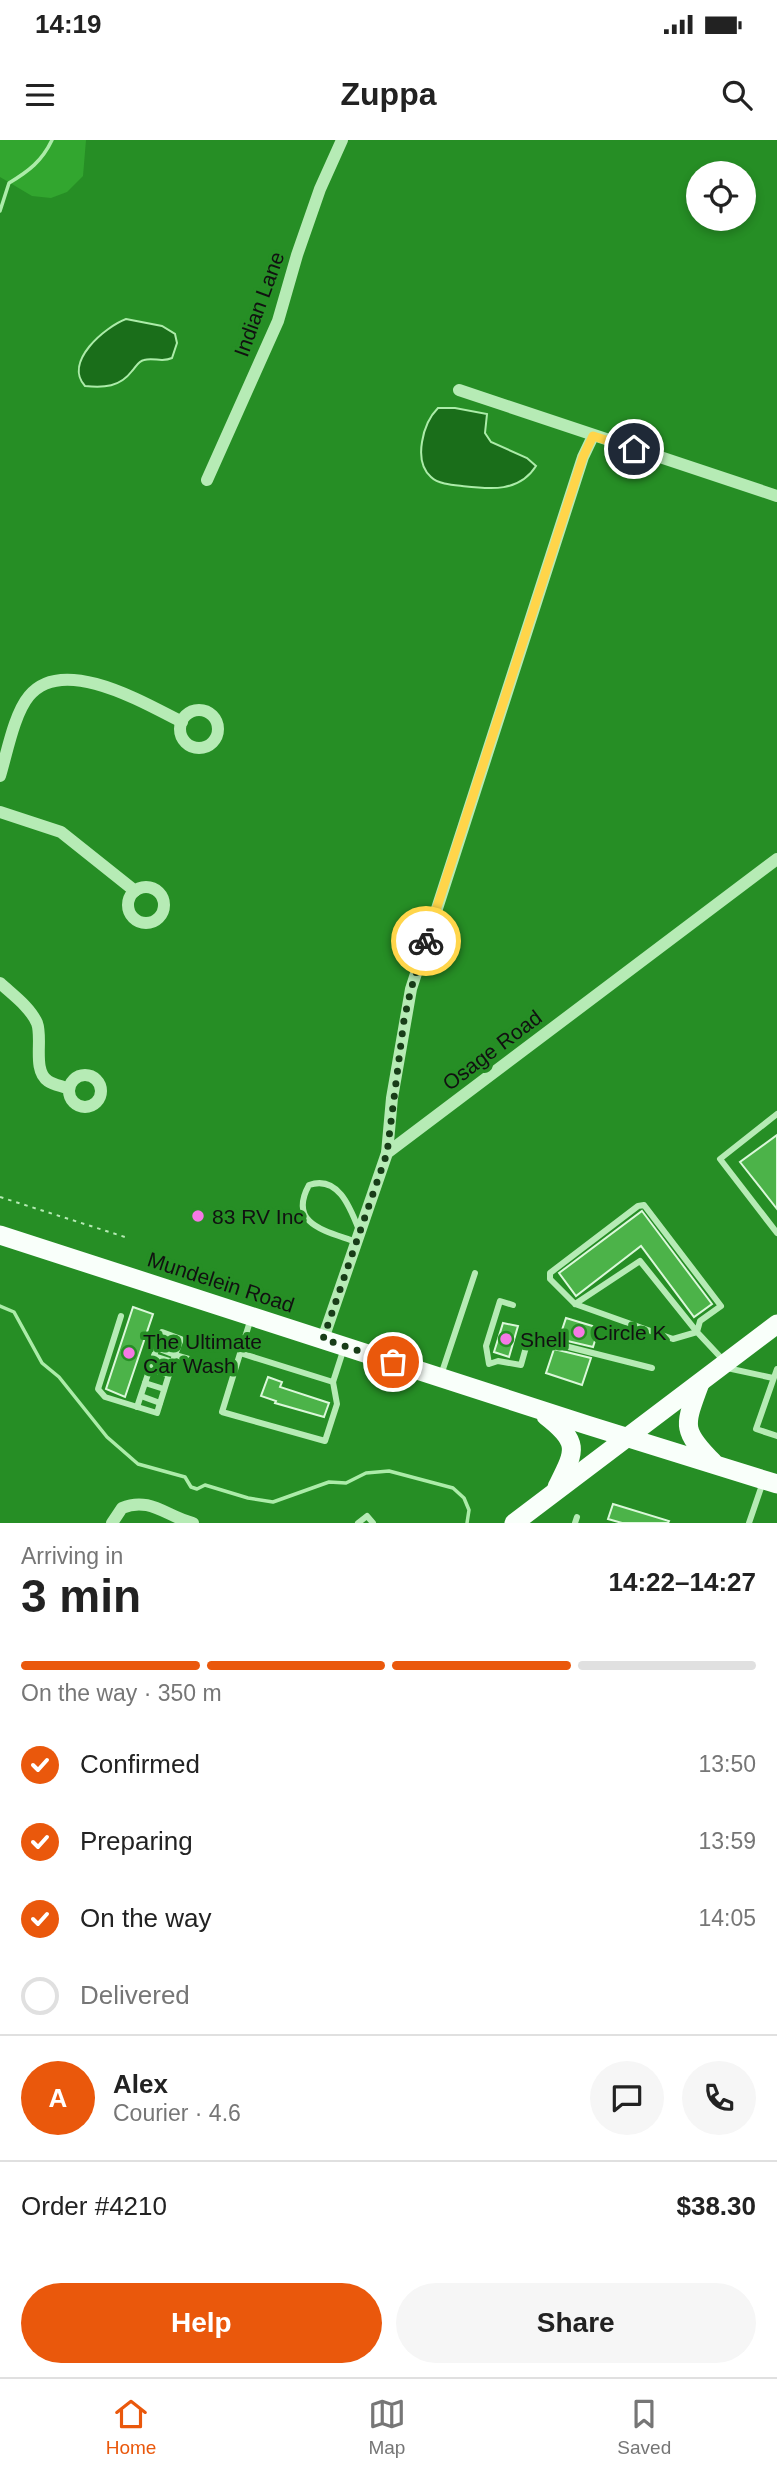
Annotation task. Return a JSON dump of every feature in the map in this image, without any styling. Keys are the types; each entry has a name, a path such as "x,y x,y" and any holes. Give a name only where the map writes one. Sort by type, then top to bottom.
{"main road":[{"name":"Mundelein Road","path":"0,1235 770,1482"},
{"path":"514,1523 777,1324"},
{"path":"700,1383 687,1419 687,1429 692,1441 715,1464"},
{"path":"538,1409 564,1429 571,1441 572,1454 555,1491"}],"street":[{"name":"Indian Lane","path":"207,480 278,321 320,189 342,140"},
{"path":"459,390 777,496"},
{"path":"323,1339 387,1153 392,1098 411,989 583,457 593,436"},
{"path":"0,776 23,705 31,693 52,681 64,678 79,680 133,697 182,722"},
{"path":"0,812 61,832 135,891"},
{"name":"Osage Road","path":"387,1153 777,859"},
{"path":"0,983 33,1014 38,1027 39,1056 44,1077 52,1083 69,1088"},
{"path":"112,1523 122,1508 139,1503 156,1506 178,1521 193,1523"}],"lane":[{"path":"777,1114 720,1158 777,1234"},
{"path":"329,1183 338,1190 351,1209 358,1237 316,1228 306,1218 302,1210 303,1196 309,1185 329,1183"},
{"path":"644,1205 721,1306 700,1321 697,1332 673,1339 575,1304 550,1279 550,1273 638,1206 644,1205"},
{"path":"575,1304 640,1261 724,1365 773,1378"},
{"path":"441,1377 475,1273"},
{"path":"513,1305 500,1301 486,1346 489,1364 498,1361 521,1365 528,1340 541,1340 652,1368"},
{"path":"121,1316 98,1389 105,1398 156,1413 181,1339 162,1332 137,1407"},
{"path":"252,1316 222,1412 325,1441 337,1404 333,1382 344,1346"},
{"path":"157,1348 174,1359"},
{"path":"240,1353 333,1382"},
{"path":"154,1356 234,1372"},
{"path":"150,1369 169,1375"},
{"path":"777,1369 756,1429 777,1436"},
{"path":"145,1383 164,1389"},
{"path":"141,1396 160,1403"},
{"path":"749,1523 770,1482"},
{"path":"358,1523 367,1516 373,1523"}],"path":[{"path":"0,1197 125,1237"}],"shaded area":[{"path":"0,140 86,140 83,176 67,192 51,198 32,196 0,177"},
{"path":"126,319 162,326 175,334 177,343 172,358 142,361 122,380 111,385 85,386 79,367 89,346 108,329"},
{"path":"438,408 487,414 485,433 491,442 527,458 536,466 521,481 503,487 454,485 434,479 423,465 421,447 427,424"}],"building":[{"path":"777,1135 777,1209 740,1162"},
{"path":"642,1211 712,1304 694,1317 641,1246 576,1296 559,1273"},
{"name":"The Ultimate Car Wash","path":"133,1307 153,1314 125,1397 106,1389"},
{"path":"566,1318 599,1328 593,1347 559,1339"},
{"name":"Shell","path":"503,1323 518,1326 509,1357 494,1352"},
{"path":"554,1349 591,1358 582,1385 546,1373"},
{"path":"268,1377 282,1382 280,1387 329,1403 324,1417 275,1403 276,1401 261,1396"},
{"path":"613,1504 669,1521 622,1523 608,1519"}],"waterway":[{"path":"0,211 9,183 34,165 52,140"},
{"path":"0,1306 14,1312 42,1363 59,1377 107,1437 138,1464 185,1477 191,1487 197,1489 205,1485 248,1498 273,1502 329,1482 346,1483 366,1473 389,1471 453,1488 464,1498 469,1510 467,1523"}],"way so far":[{"path":"393,1362 323,1339 387,1153 404,1020 426,941"}],"place":[{"name":"83 RV Inc","path":"198,1216"},
{"name":"Circle K","path":"579,1332"},
{"name":"Shell","path":"506,1339"},
{"name":"The Ultimate Car Wash","path":"129,1353"}],"route":[{"path":"426,941 583,457 593,436 634,449"}]}
